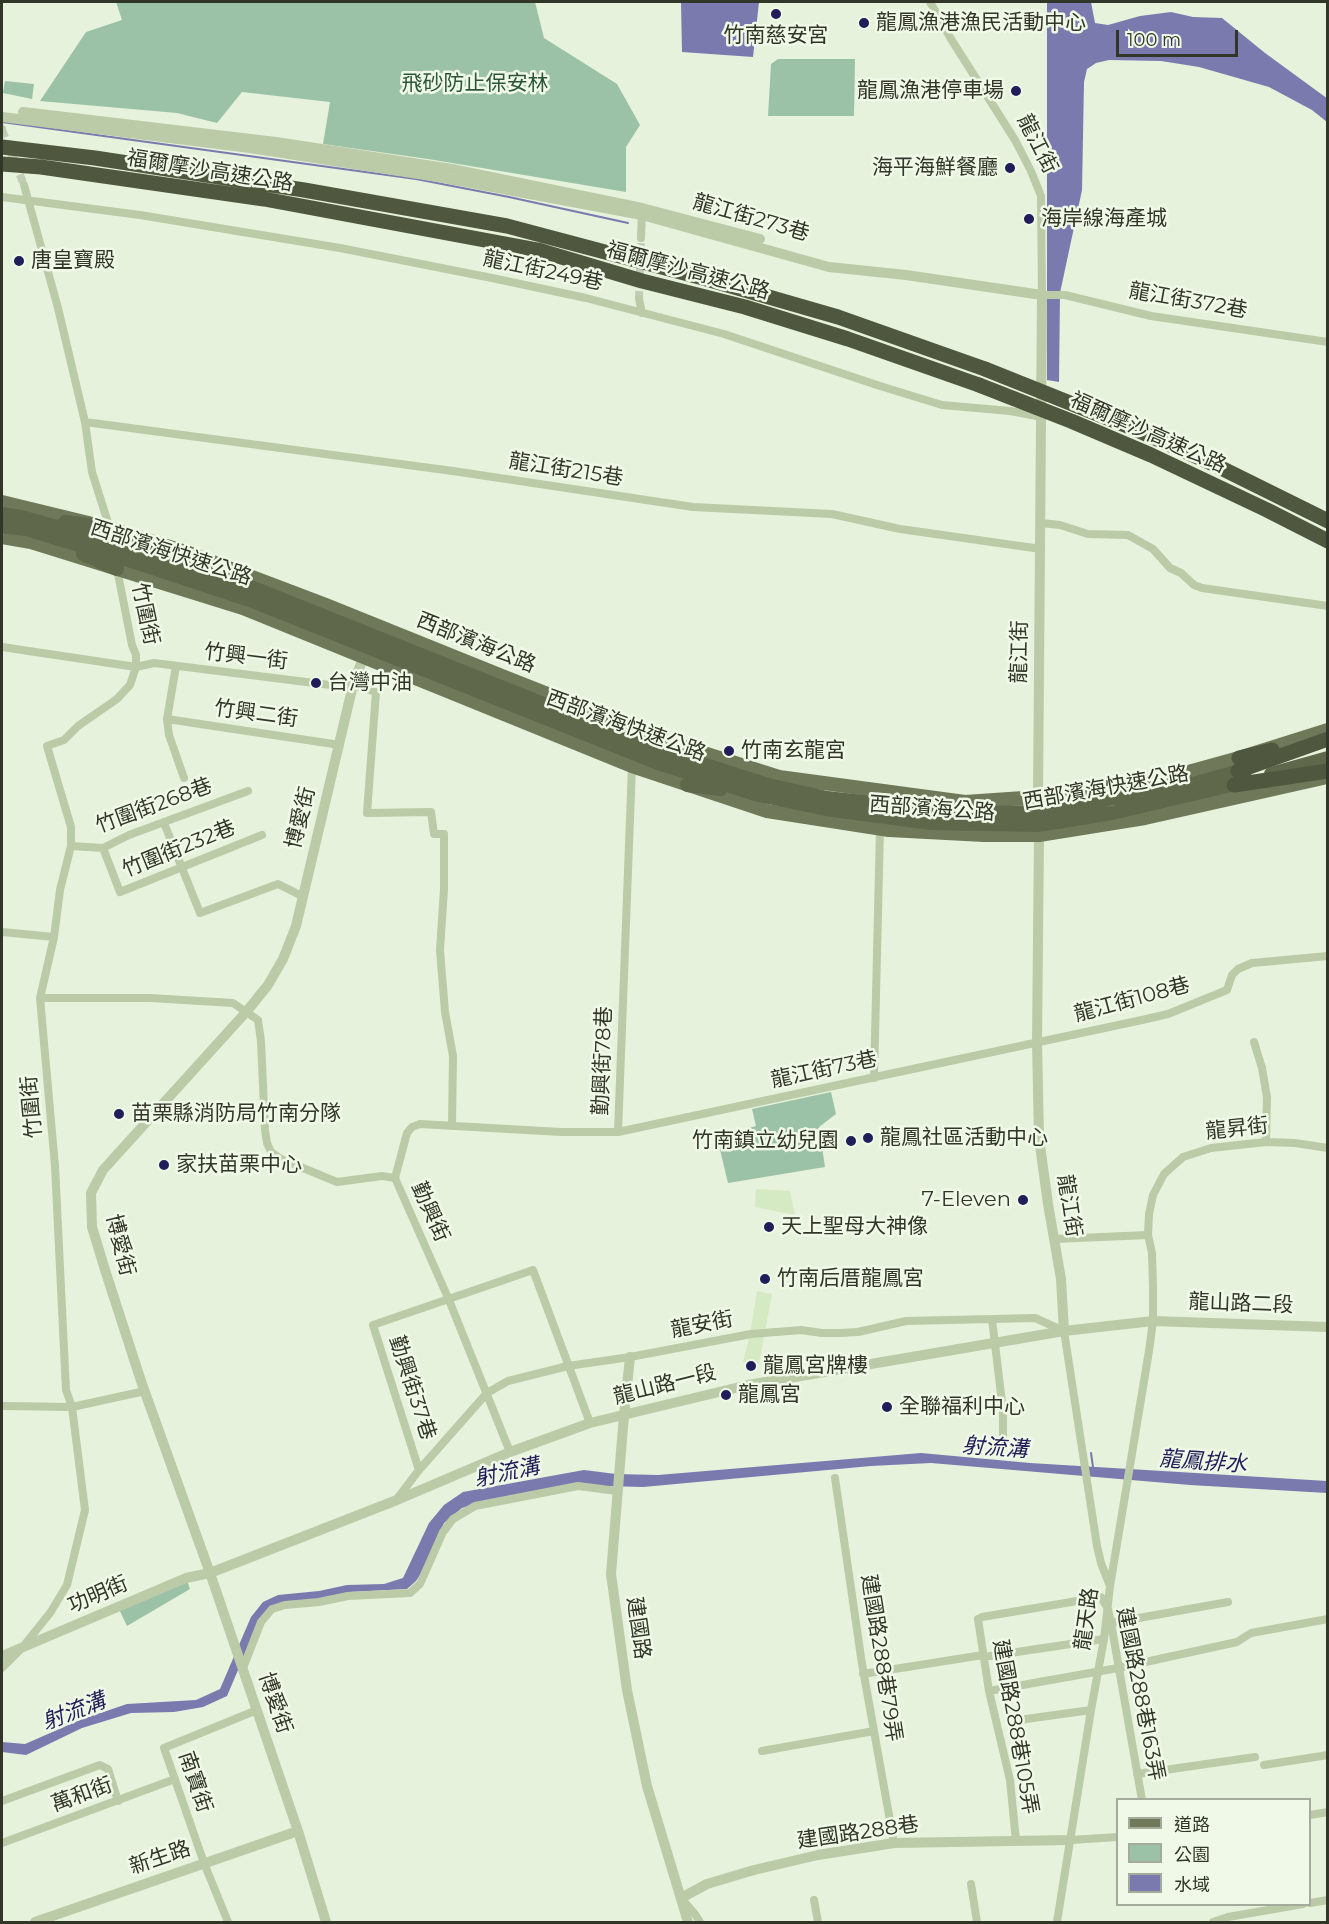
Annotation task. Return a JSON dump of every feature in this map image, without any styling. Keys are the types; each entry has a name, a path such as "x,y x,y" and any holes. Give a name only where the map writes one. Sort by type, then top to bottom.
{"highway":[{"name":"福爾摩沙高速公路","path":"2,147 95,158 304,190 507,226 703,278 838,317 984,369 1130,427 1328,520"},
{"name":"福爾摩沙高速公路","path":"2,164 41,167 264,199 538,250 787,320 979,385 1071,421 1151,455 1328,541"},
{"name":"西部濱海快速公路","path":"2,514 370,642 661,751 768,785 827,798 978,813 1038,824"},
{"path":"24,523 107,528"},
{"path":"24,523 117,569"},
{"name":"西部濱海快速公路","path":"2,526 24,523"},
{"name":"西部濱海快速公路","path":"370,642 658,763 759,795 826,809 931,823 1038,824 1112,813 1237,771 1328,747"},
{"path":"554,697 661,751"},
{"path":"1237,771 1328,738"},
{"name":"西部濱海快速公路","path":"1237,771 1328,758"},
{"path":"1237,771 1328,771"},
{"path":"687,785 759,795"}],"main road":[{"name":"西部濱海公路","path":"2,502 107,528 189,553 632,766 766,811 880,829 984,835 1038,824 1145,818 1328,777"},
{"name":"西部濱海公路","path":"2,537 31,542 243,608 370,642 554,697 669,742 779,777 965,802 1038,797 1237,771 1328,730"}],"street":[{"name":"龍江街","path":"930,2 1015,140 1041,196 1044,524 1041,549 1038,797 1039,1138 1061,1279 1065,1331"},
{"path":"2,110 287,144 452,169 642,211"},
{"path":"2,117 284,153 642,211"},
{"path":"24,185 58,308 85,422 92,472 107,528"},
{"name":"龍江街249巷","path":"2,197 140,215 340,248 492,278 734,337 942,405 1010,411 1042,417"},
{"name":"龍江街273巷","path":"642,211 724,229 849,268 1043,296"},
{"path":"641,238 642,211"},
{"name":"龍江街372巷","path":"1043,296 1065,296 1151,316 1328,342"},
{"path":"639,299 642,313"},
{"name":"龍江街215巷","path":"85,422 430,468 693,507 832,514 900,529 1041,549"},
{"path":"1044,524 1060,525 1088,534 1128,535 1153,549 1170,568 1202,588 1328,606"},
{"name":"竹圍街","path":"2,1668 22,1648 50,1613 67,1585 85,1510 72,1407 66,1390 55,1166 40,998 54,937 60,890 71,846 71,827 47,746 64,741 78,726 117,699 130,685 136,667 136,655 117,569"},
{"name":"博愛街","path":"326,1923 298,1831 145,1391 92,1227 91,1193 103,1170 247,1011 268,984 283,959 296,926 353,685 370,642"},
{"name":"竹興一街","path":"2,647 136,667 154,663 338,686 353,685"},
{"path":"176,666 167,719 169,735 184,778"},
{"path":"353,685 376,692 367,813 431,812 434,834 444,834 444,889 440,950 445,1012 453,1056 452,1124"},
{"name":"竹興二街","path":"167,719 340,745"},
{"name":"勤興街78巷","path":"395,1178 407,1133 412,1127 420,1124 452,1124 561,1132 618,1132 632,766"},
{"name":"竹圍街268巷","path":"71,846 103,848 129,835 248,791"},
{"path":"164,823 200,913 278,884 302,896"},
{"path":"874,1078 880,829"},
{"name":"竹圍街232巷","path":"103,848 120,892 262,836"},
{"path":"2,932 54,937"},
{"name":"龍江街108巷","path":"1037,1042 1168,1014 1227,990 1232,975 1238,969 1252,963 1328,956"},
{"path":"40,998 150,998 233,1003 247,1011"},
{"name":"勤興街","path":"247,1011 258,1020 265,1130 271,1152 281,1159 337,1182 382,1176 395,1178 449,1300 510,1452"},
{"name":"龍江街73巷","path":"618,1132 1037,1042"},
{"path":"1254,1042 1263,1068 1267,1097 1266,1142"},
{"name":"龍昇街","path":"1153,1321 1149,1214 1153,1196 1164,1174 1183,1157 1210,1148 1266,1142 1328,1148"},
{"path":"1055,1239 1148,1235"},
{"path":"449,1300 533,1270 590,1422"},
{"name":"勤興街37巷","path":"419,1470 373,1325 449,1300"},
{"name":"龍安街","path":"397,1500 419,1470 487,1393 508,1381 568,1366 630,1357 751,1334 801,1330 822,1333 858,1332 906,1321 1035,1318 1065,1331"},
{"path":"992,1319 1003,1411 1003,1448"},
{"name":"龍山路二段","path":"1153,1321 1328,1327"},
{"name":"龍山路一段","path":"210,1573 590,1422 748,1385 1065,1331 1153,1321"},
{"name":"龍天路","path":"1057,1923 1153,1321"},
{"path":"1065,1331 1097,1546 1110,1586"},
{"name":"建國路","path":"630,1357 610,1574 627,1690 647,1786 687,1923"},
{"path":"2,1406 72,1407 145,1391"},
{"name":"建國路288巷79弄","path":"835,1478 863,1674 894,1843"},
{"path":"240,1660 261,1622 272,1609 348,1596 410,1593 420,1584 442,1533 453,1519 475,1506 578,1486 617,1490"},
{"name":"功明街","path":"2,1656 186,1578 210,1573"},
{"name":"建國路288巷163弄","path":"980,1618 1101,1597 1112,1623 1142,1798"},
{"path":"1112,1623 1228,1602"},
{"name":"建國路288巷105弄","path":"980,1618 987,1655 989,1691 1010,1780 1016,1841"},
{"path":"989,1691 1118,1668 1238,1642 1251,1633 1328,1619"},
{"path":"863,1674 1104,1639"},
{"name":"南寶街","path":"228,1923 204,1863 164,1748 257,1710"},
{"path":"1019,1720 1091,1710"},
{"path":"762,1751 874,1731"},
{"path":"1264,1765 1328,1755"},
{"path":"1137,1774 1255,1757"},
{"path":"2,1801 100,1765 108,1769 118,1801"},
{"name":"萬和街","path":"2,1843 176,1779"},
{"path":"1311,1815 1328,1812"},
{"name":"新生路","path":"35,1923 298,1831"},
{"name":"建國路288巷","path":"681,1898 707,1884 754,1870 818,1855 894,1843 1116,1837"},
{"path":"971,1884 977,1923"},
{"name":"建國路","path":"681,1898 700,1923"},
{"path":"814,1900 818,1923"},
{"path":"1311,1903 1328,1900"},
{"path":"1213,1923 1228,1917 1297,1906"}],"green space":[{"name":"飛砂防止保安林","path":"116,2 535,2 544,38 617,84 640,125 626,147 626,192 323,144 330,102 242,92 217,123 177,113 40,101 86,32 122,20"},
{"path":"778,59 855,59 854,116 768,116 771,64"},
{"path":"5,81 34,84 32,99 3,93"},
{"path":"831,1092 836,1114 819,1127 825,1167 728,1183 717,1137 756,1126 752,1109"},
{"path":"186,1578 190,1589 127,1626 118,1607"}],"shaded area":[{"path":"756,1189 790,1191 795,1215 755,1207"},
{"path":"757,1291 772,1294 759,1364 743,1362"}],"water":[{"path":"681,2 759,2 753,57 682,52"},
{"path":"1047,2 1091,2 1095,23 1108,25 1140,16 1171,12 1193,17 1222,18 1328,99 1327,122 1312,110 1269,87 1199,67 1161,61 1109,60 1096,63 1087,69 1084,82 1082,190 1060,293 1059,382 1047,380"},
{"path":"921,1453 1030,1463 1327,1481 1327,1493 1190,1485 931,1463 871,1466 643,1487 566,1485 462,1508 444,1523 426,1566 416,1581 407,1589 349,1592 316,1599 284,1602 258,1623 227,1696 203,1707 174,1712 131,1713 82,1728 26,1755 2,1752 2,1742 25,1744 80,1720 127,1704 196,1700 220,1689 251,1617 263,1602 278,1595 319,1591 347,1585 384,1584 403,1578 429,1523 444,1505 463,1492 584,1470 616,1474 658,1475"}],"waterway":[{"path":"2,122 416,179 628,223"},
{"name":"龍鳳排水","path":"1091,1453 1093,1467"}],"tunnel":[{"path":"2,130 24,185"},
{"path":"639,299 641,238"}],"place":[{"name":"竹南慈安宮","path":"776,14"},
{"name":"龍鳳漁港漁民活動中心","path":"864,23"},
{"name":"龍鳳漁港停車場","path":"1016,91"},
{"name":"海平海鮮餐廳","path":"1010,168"},
{"name":"海岸線海產城","path":"1029,219"},
{"name":"唐皇寶殿","path":"19,261"},
{"name":"台灣中油","path":"316,683"},
{"name":"竹南玄龍宮","path":"729,751"},
{"name":"苗栗縣消防局竹南分隊","path":"119,1114"},
{"name":"龍鳳社區活動中心","path":"868,1138"},
{"name":"竹南鎮立幼兒園","path":"851,1141"},
{"name":"家扶苗栗中心","path":"164,1165"},
{"name":"7-Eleven","path":"1023,1200"},
{"name":"天上聖母大神像","path":"769,1227"},
{"name":"竹南后厝龍鳳宮","path":"765,1279"},
{"name":"龍鳳宮牌樓","path":"751,1366"},
{"name":"龍鳳宮","path":"726,1395"},
{"name":"全聯福利中心","path":"887,1407"}],"water label":[{"name":"射流溝","path":"995,1448"},
{"name":"射流溝","path":"507,1473"},
{"name":"射流溝","path":"74,1712"}]}
